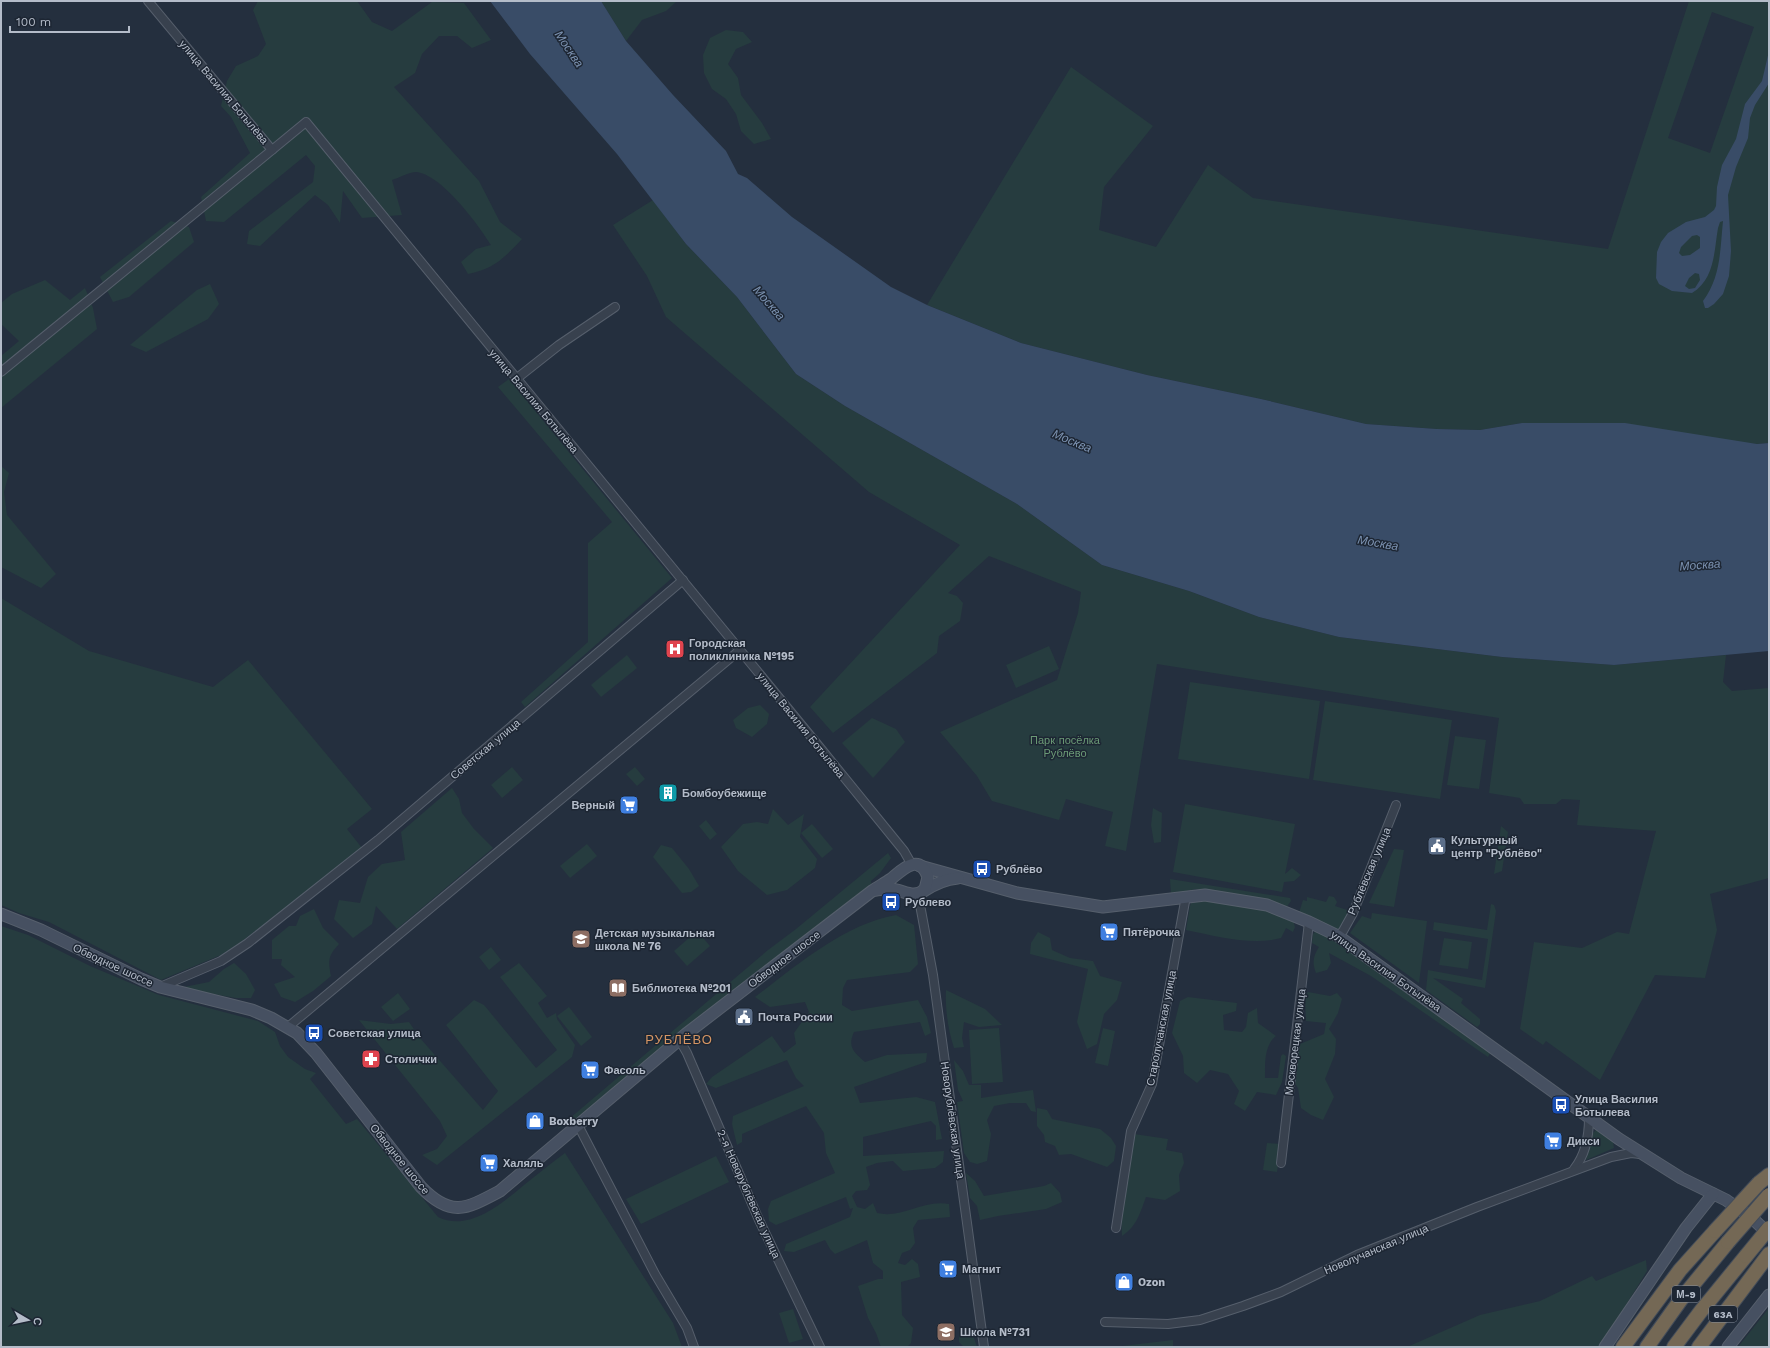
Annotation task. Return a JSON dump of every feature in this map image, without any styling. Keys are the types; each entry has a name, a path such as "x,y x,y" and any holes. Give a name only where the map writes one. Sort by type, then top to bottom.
{"highway":[{"path":"1623,1347 1680,1270 1764,1179"},
{"name":"М-9","path":"1647,1347 1682,1298 1769,1195"},
{"name":"М-9","path":"1674,1347 1701,1311 1769,1228"},
{"name":"63A","path":"1699,1347 1769,1254"}],"street":[{"name":"улица Василия Ботылёва","path":"148,1 272,150 306,122 916,866 1017,893 1104,907 1186,896 1205,895 1267,905 1309,922 1338,936 1619,1140 1642,1155 1726,1200 1753,1219 1769,1234"},
{"path":"1,372 272,150"},
{"path":"516,379 559,345 615,307"},
{"name":"Советская улица","path":"160,987 222,961 248,943 378,840 682,580"},
{"path":"288,1027 740,650"},
{"name":"Рублёвская улица","path":"1338,936 1343,931 1353,913 1396,805"},
{"path":"916,866 926,873 928,881 920,893 905,893 898,883 897,878 901,870 916,866"},
{"name":"Обводное шоссе","path":"1,914 40,930 160,987 252,1010 288,1027 297,1033 316,1053 421,1188 432,1199 441,1204 460,1208 475,1204 500,1191 679,1039 901,870"},
{"name":"улица Василия Ботылёва","path":"920,893 932,885 945,880 965,878"},
{"name":"Обводное шоссе","path":"872,892 893,889 905,893"},
{"name":"Новорублёвская улица","path":"920,893 933,975 984,1347"},
{"name":"Старолучанская улица","path":"1116,1228 1131,1131 1152,1084 1186,896"},
{"name":"Москворецкая улица","path":"1281,1163 1309,922"},
{"name":"2-я Новорублёвская улица","path":"679,1039 687,1053 759,1220 820,1347"},
{"path":"1573,1170 1579,1163 1587,1142 1589,1118"},
{"path":"578,1125 655,1274 687,1328 694,1347"},
{"path":"1611,1157 1617,1150 1619,1140"},
{"name":"Новолучанская улица","path":"1105,1322 1168,1324 1200,1320 1281,1292 1364,1253 1573,1170 1631,1152 1642,1155"},
{"path":"1604,1347 1686,1228 1713,1194"},
{"path":"1728,1347 1769,1295"}],"green space":[{"path":"258,1 357,1 372,22 392,31 432,2 464,3 491,40 472,48 457,36 439,36 422,54 415,73 394,87 479,181 500,222 522,239 510,252 492,266 468,274 461,262 476,249 491,245 468,213 447,190 426,175 416,172 392,180 402,215 362,218 343,191 340,223 328,205 315,195 260,246 247,244 249,231 313,182 315,166 306,155 224,222 206,221 201,197 250,153 231,117 221,106 227,81 236,66 258,56 266,44 253,10"},
{"path":"601,1 677,1 666,11 642,20 626,41"},
{"path":"1689,1 1769,1 1769,443 1757,444 1522,423 1480,430 1437,429 1366,424 1261,399 1147,375 1021,343 927,305 1071,67 1153,126 1104,187 1099,230 1156,247 1208,165 1253,198 1608,249","holes":["1712,12 1754,27 1710,153 1668,138"]},
{"path":"726,30 743,32 752,42 736,49 728,64 738,78 741,95 762,123 771,139 754,144 741,131 736,114 726,99 712,89 704,73 703,55 710,38"},
{"name":"Парк посёлка Рублёво","path":"653,200 686,244 737,297 796,374 845,406 1017,504 1102,565 1189,591 1259,617 1339,637 1502,657 1614,665 1726,655 1723,682 1732,691 1769,688 1769,878 1710,894 1717,930 1705,978 1655,975 1600,1080 1546,1041 1543,1045 1520,1029 1534,942 1582,948 1617,932 1629,934 1656,831 1577,825 1580,800 1562,799 1556,804 1524,804 1520,798 1489,793 1499,718 1157,664 1126,851 1105,846 1113,812 1066,799 1059,820 992,801 977,776 940,732 1057,680 1078,613 1081,592 989,556 948,593 957,596 963,603 960,621 939,636 937,653 833,733 810,707 960,545 869,492 666,317 647,276 613,225"},
{"path":"171,221 189,227 194,242 129,297 113,302 100,277"},
{"path":"45,280 70,300 85,288 93,308 97,329 1,408 1,356 19,341 1,324 1,303 12,294"},
{"path":"210,284 219,304 208,319 146,352 130,345 197,290"},
{"path":"509,379 672,578 525,707 521,702 588,642 588,543 612,522 498,387"},
{"path":"1,466 9,473 4,492 7,515 56,574 41,588 1,567"},
{"path":"1,598 89,651 213,687 248,660 372,809 347,829 362,848 240,943 221,955 161,980 49,922 19,913 1,905"},
{"path":"1049,646 1059,669 1016,688 1006,665"},
{"path":"627,655 637,668 601,697 591,685"},
{"path":"1190,682 1320,701 1309,779 1178,759"},
{"path":"1325,701 1452,720 1440,799 1313,780"},
{"path":"760,705 769,714 767,724 752,737 736,728 733,720 748,708"},
{"path":"872,718 896,729 905,742 873,778 842,743"},
{"path":"1455,736 1486,740 1479,789 1447,785"},
{"path":"512,767 523,780 502,798 491,785"},
{"path":"635,767 645,779 637,786 626,774"},
{"path":"452,788 459,799 462,813 474,829 493,848 397,929 376,906 372,924 353,938 334,919 339,900 360,903 368,877 382,864 405,860 401,832"},
{"path":"1185,804 1295,824 1285,874 1292,868 1301,875 1294,881 1284,882 1282,892 1173,872"},
{"path":"1153,808 1162,813 1161,842 1154,843 1151,825"},
{"path":"773,809 788,825 804,814 800,837 817,859 815,868 787,890 767,895 738,871 721,847 743,824 757,822 768,824"},
{"path":"706,820 717,834 710,840 699,826"},
{"path":"812,824 833,849 822,858 801,833"},
{"path":"1501,826 1508,832 1502,871 1494,874"},
{"path":"587,844 597,856 570,878 560,866"},
{"path":"661,845 672,848 689,869 699,886 691,892 682,893 653,857"},
{"path":"1394,849 1404,850 1394,907 1369,903"},
{"path":"888,853 891,858 880,873 871,881 872,888 587,1112 556,1130 768,950 796,929"},
{"path":"1170,879 1290,898 1291,901 1285,909 1267,903 1196,889 1171,894"},
{"path":"1329,896 1334,897 1337,902 1335,906 1350,911 1338,932 1316,919 1299,913 1303,900 1307,901 1307,897 1326,902"},
{"path":"1204,898 1264,908 1293,920 1295,927 1293,932 1286,928 1281,938 1258,941 1246,941 1186,930 1192,900"},
{"path":"1491,904 1494,905 1496,911 1485,988 1433,978 1463,999 1461,1003 1480,1019 1480,1024 1477,1027 1426,990 1428,970 1482,980 1488,939 1433,930 1434,922 1487,930"},
{"path":"314,909 323,928 339,944 330,958 329,966 331,976 313,991 295,1002 281,997 274,984 295,977 281,965 282,959 272,959 272,940 289,926 296,926 300,916"},
{"path":"1372,913 1427,921 1419,983 1350,933 1362,916 1371,919"},
{"path":"896,915 914,925 918,964 910,972 847,980 843,988 842,1005 852,1011 918,1000 927,1017 931,1033 925,1036 920,1022 854,1032 851,1042 855,1052 865,1062 887,1055 927,1053 926,1062 854,1087 860,1103 916,1097 935,1102 942,1139 936,1140 936,1126 931,1121 863,1137 863,1156 944,1151 943,1162 935,1168 903,1171 893,1161 877,1163 866,1167 870,1185 867,1190 856,1191 852,1196 857,1207 865,1209 873,1203 877,1213 886,1214 930,1204 949,1204 950,1217 918,1220 913,1228 915,1243 910,1250 902,1253 898,1263 905,1265 912,1259 918,1264 920,1277 901,1282 902,1315 913,1328 911,1343 907,1347 881,1347 868,1318 858,1286 878,1279 883,1279 883,1271 873,1263 867,1240 835,1254 825,1240 794,1252 784,1251 786,1244 850,1217 853,1208 850,1209 846,1197 776,1225 769,1221 768,1209 771,1201 835,1173 826,1153 824,1133 806,1106 742,1134 742,1142 737,1145 732,1124 733,1116 804,1086 796,1078 787,1060 716,1088 706,1084 712,1077 772,1036 784,1053 796,1044 794,1033 809,1012 805,1002 770,1007 755,997 804,960 839,937 858,927"},
{"path":"1,926 28,935 90,966 159,995 258,1021 275,1032 280,1046 288,1057 305,1069 316,1073 310,1079 346,1124 357,1119 438,1217 450,1221 461,1221 484,1214 505,1200 565,1153 673,1323 682,1347 1,1347"},
{"path":"1317,930 1330,935 1491,1051 1488,1057 1371,976 1329,953 1331,963 1327,970 1316,973 1314,960 1315,953 1319,947 1312,943 1313,934"},
{"path":"697,931 710,946 687,966 674,951"},
{"path":"1038,932 1050,938 1052,950 1070,958 1093,961 1100,976 1122,982 1117,1000 1104,1014 1097,1044 1087,1049 1077,1022 1088,969 1030,954 1031,943"},
{"path":"1444,938 1472,942 1468,969 1439,965"},
{"path":"491,947 501,960 489,970 479,957"},
{"path":"234,963 246,974 255,990 251,998 236,998 179,988 209,982 224,969"},
{"path":"519,963 547,996 538,1003 547,1018 556,1013 557,1019 575,1045 572,1057 437,1165 422,1155 437,1149 447,1136 440,1121 359,1020 391,1024 409,1022 420,1038 483,1110 498,1091 446,1025 474,1000 484,1005 536,1068 557,1050 500,977"},
{"path":"946,990 985,1009 1002,1025 979,1027 964,1022 962,1038 964,1047 954,1048 947,1019"},
{"path":"1308,992 1330,996 1337,993 1342,999 1338,1013 1329,1029 1336,1039 1335,1054 1325,1079 1334,1097 1323,1120 1311,1115 1301,1108 1298,1088 1294,1082 1300,1044 1324,1034 1326,1023 1306,1021 1305,997"},
{"path":"398,993 410,1009 393,1021 381,1007"},
{"path":"1188,997 1237,1003 1236,1011 1223,1015 1224,1030 1242,1032 1246,1027 1248,1013 1257,1008 1258,1023 1276,1036 1269,1044 1267,1050 1265,1061 1265,1078 1278,1078 1281,1056 1283,1054 1286,1056 1282,1082 1276,1095 1257,1092 1245,1111 1234,1104 1239,1091 1228,1074 1210,1070 1197,1083 1184,1073 1183,1056 1172,1033 1180,1001"},
{"path":"569,1007 592,1037 581,1046 557,1016"},
{"path":"999,1028 1003,1082 972,1084 969,1030"},
{"path":"1103,1028 1115,1031 1108,1066 1095,1063"},
{"path":"954,1060 963,1071 969,1085 981,1085 981,1098 1033,1090 1036,1112 1031,1111 1026,1103 1010,1103 994,1106 987,1120 991,1134 987,1161 977,1164 970,1162 964,1153 957,1102 963,1101 958,1090"},
{"path":"1037,1108 1047,1110 1052,1119 1100,1129 1111,1138 1116,1146 1114,1161 1107,1167 1071,1154 1059,1155 1055,1146 1045,1142 1044,1135 1037,1126"},
{"path":"1596,1130 1613,1142 1614,1148 1586,1160 1592,1134"},
{"path":"1134,1134 1168,1139 1166,1150 1182,1153 1184,1163 1179,1175 1180,1191 1165,1200 1146,1197 1135,1223 1122,1236 1121,1215"},
{"path":"1267,1143 1281,1144 1277,1172 1263,1170"},
{"path":"716,1156 729,1182 641,1224 626,1199"},
{"path":"966,1173 975,1181 984,1196 1044,1186 1051,1183 1060,1193 1062,1202 1046,1209 980,1220 977,1206 970,1198"},
{"path":"1646,1260 1647,1271 1600,1347 1407,1347 1480,1315 1540,1301 1592,1276 1596,1281"},
{"path":"1769,1308 1769,1347 1738,1347"},
{"path":"793,1309 803,1339 789,1343 779,1313"},
{"path":"965,1333 973,1335 977,1347 964,1347 959,1342 959,1335"},
{"path":"1173,1340 1173,1347 1114,1347"}],"water":[{"name":"Москва","path":"490,1 601,1 626,41 673,95 726,151 738,174 747,178 792,217 891,287 927,305 1021,343 1147,375 1261,399 1366,424 1437,429 1480,430 1522,423 1625,423 1757,444 1769,443 1769,651 1614,665 1502,657 1339,637 1259,617 1189,591 1102,565 1017,504 845,406 796,374 737,297 686,244 617,154 530,54"},
{"path":"1769,51 1769,83 1755,105 1750,118 1748,138 1736,167 1728,195 1731,251 1729,276 1723,294 1714,304 1708,308 1705,308 1703,301 1709,292 1719,263 1723,221 1720,222 1718,228 1714,255 1709,272 1700,287 1692,293 1672,291 1659,284 1656,278 1657,252 1661,242 1668,233 1686,222 1705,217 1714,210 1716,206 1717,187 1722,165 1736,139 1745,104 1762,81","holes":["1697,235 1700,237 1700,248 1690,255 1682,256 1679,253 1681,247 1692,236","1695,273 1699,274 1700,280 1695,288 1689,289 1685,286 1689,278"]}],"place":[{"name":"Городская поликлиника №195","path":"675,649"},
{"name":"Бомбоубежище","path":"668,793"},
{"name":"Верный","path":"629,805"},
{"name":"Культурный центр \"Рублёво\"","path":"1437,846"},
{"name":"Рублёво","path":"982,869"},
{"name":"Рублево","path":"891,902"},
{"name":"Пятёрочка","path":"1109,932"},
{"name":"Детская музыкальная школа № 76","path":"581,939"},
{"name":"Библиотека №201","path":"618,988"},
{"name":"Почта России","path":"744,1017"},
{"name":"Советская улица","path":"314,1033"},
{"name":"Столички","path":"371,1059"},
{"name":"Фасоль","path":"590,1070"},
{"name":"Улица Василия Ботылева","path":"1561,1105"},
{"name":"Boxberry","path":"535,1121"},
{"name":"Дикси","path":"1553,1141"},
{"name":"Халяль","path":"489,1163"},
{"name":"Магнит","path":"948,1269"},
{"name":"Ozon","path":"1124,1282"},
{"name":"Школа №731","path":"946,1332"}],"district":[{"name":"РУБЛЁВО","path":"679,1039"}]}
